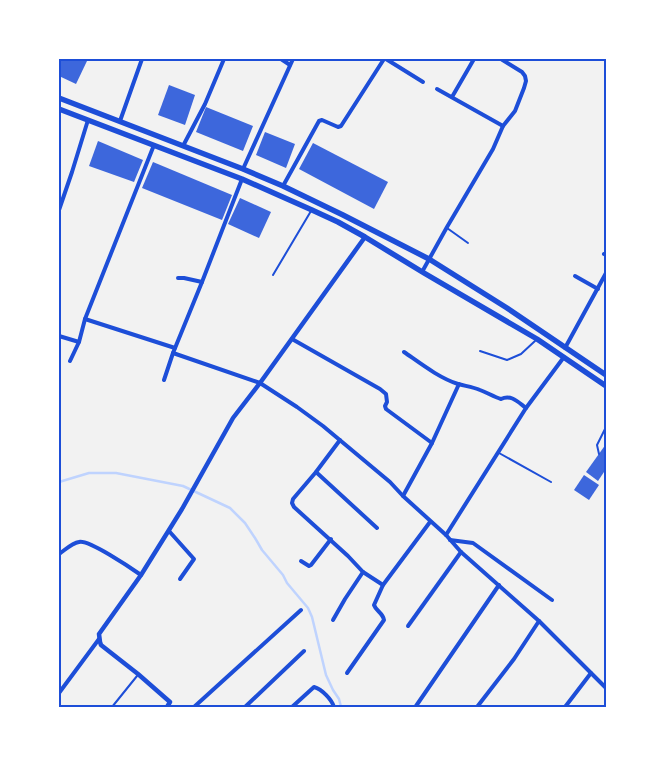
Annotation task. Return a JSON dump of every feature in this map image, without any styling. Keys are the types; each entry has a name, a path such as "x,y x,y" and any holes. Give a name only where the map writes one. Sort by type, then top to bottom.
{"highway":[{"path":"59,98 283,186 430,259 606,375"},
{"path":"59,109 242,180 312,210 365,237 537,339 606,386"}],"street":[{"path":"120,121 142,59"},
{"path":"183,146 205,104 224,59"},
{"path":"280,59 290,65"},
{"path":"243,169 293,59"},
{"path":"283,186 319,121 322,120 336,127 341,126 385,59 423,82"},
{"path":"452,97 474,59"},
{"path":"422,272 493,149 503,126 515,111 526,81 522,72 501,59"},
{"path":"437,89 503,126"},
{"path":"59,210 88,120"},
{"path":"70,361 79,342 85,319 154,145"},
{"path":"164,380 174,350 242,180"},
{"path":"175,707 138,674 101,645 99,634 141,575 169,530 233,418 365,237"},
{"path":"576,276 598,289"},
{"path":"565,348 606,276"},
{"path":"178,278 202,282"},
{"path":"85,319 260,383 297,407 390,482 430,522 446,535 461,552 539,621 606,688"},
{"path":"59,336 79,342"},
{"path":"292,339 380,389 386,394 386,409 432,443"},
{"path":"404,352 429,369 459,384 470,386 502,399 506,397 512,398 526,408"},
{"path":"446,535 526,408 564,357"},
{"path":"403,496 432,443 459,384"},
{"path":"340,440 293,499 292,503 363,572 383,585"},
{"path":"316,472 377,528"},
{"path":"347,673 384,620 374,605 383,585 430,522"},
{"path":"169,530 194,559 180,580"},
{"path":"301,561 309,566 311,565 331,539"},
{"path":"450,540 473,543 552,600"},
{"path":"59,554 78,542 84,541 141,575"},
{"path":"408,626 461,552"},
{"path":"333,620 363,572"},
{"path":"416,706 499,585"},
{"path":"194,707 301,610"},
{"path":"478,707 514,659 539,621"},
{"path":"59,693 99,639"},
{"path":"245,707 304,651"},
{"path":"565,707 591,673"},
{"path":"292,707 314,687 318,688 333,703 334,707"},
{"path":"167,707 170,702"}],"lane":[{"path":"273,275 312,210"},
{"path":"447,227 468,243"},
{"path":"480,351 507,360 521,354 537,339"},
{"path":"599,454 597,445 606,427"},
{"path":"499,453 551,482"},
{"path":"112,707 138,674"}],"building":[{"path":"59,59 83,59 87,61 76,84 59,76"},
{"path":"169,85 195,95 185,125 158,115"},
{"path":"206,107 253,126 243,151 196,132"},
{"path":"265,132 295,144 286,168 256,155"},
{"path":"98,141 143,160 134,182 89,166"},
{"path":"313,143 388,182 374,209 299,169"},
{"path":"153,162 232,195 222,220 142,188"},
{"path":"240,198 271,212 259,238 228,224"},
{"path":"606,444 606,469 598,481 586,472"},
{"path":"584,475 599,485 589,500 574,490"}],"waterway":[{"path":"59,482 89,473 116,473 183,486 230,508 245,523 262,550 308,608 312,617 326,675 339,699 341,707"}]}
